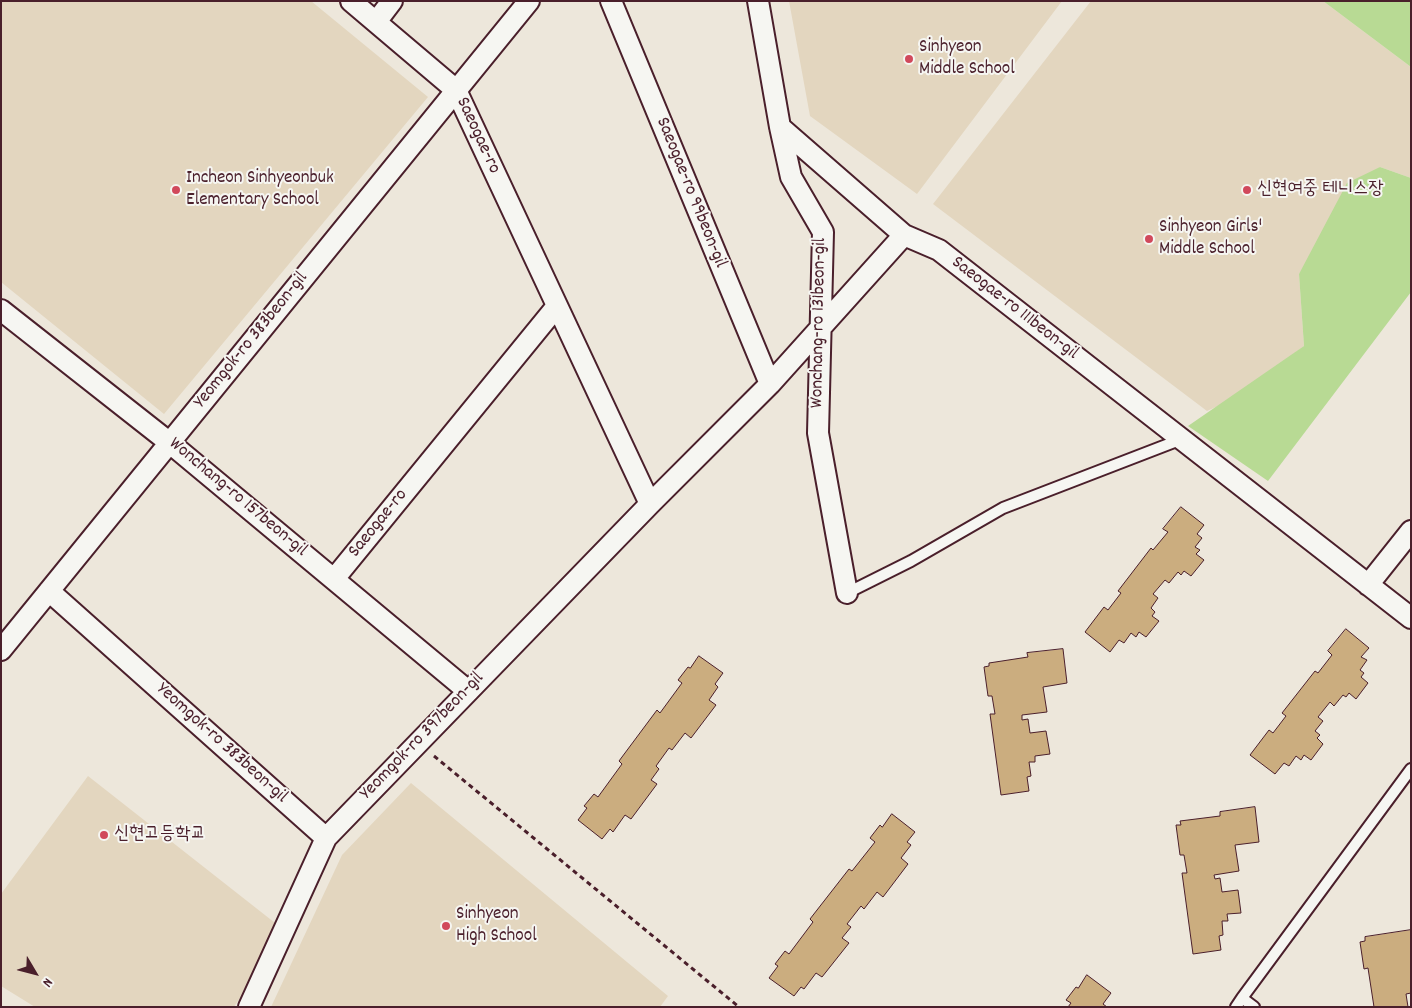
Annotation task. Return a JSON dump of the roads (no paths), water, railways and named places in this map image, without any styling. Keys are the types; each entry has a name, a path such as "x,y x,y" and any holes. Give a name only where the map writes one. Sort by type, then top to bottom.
{"street":[{"name":"Saeogae-ro","path":"351,1 456,90 650,504"},
{"path":"376,22 392,1"},
{"path":"456,90 529,1"},
{"name":"Saeogae-ro 99beon-gil","path":"611,1 770,384"},
{"name":"Wonchang-ro 131beon-gil","path":"758,1 780,127 791,177 823,232 818,433 847,593"},
{"name":"Yeomgok-ro 383beon-gil","path":"1,650 456,90"},
{"name":"Saeogae-ro 111beon-gil","path":"780,127 904,235 939,250 1411,618"},
{"path":"650,504 770,384 904,235"},
{"name":"Saeogae-ro","path":"334,579 557,306"},
{"name":"Wonchang-ro 157beon-gil","path":"1,310 170,442 468,691"},
{"name":"Yeomgok-ro 397beon-gil","path":"249,1007 326,838 650,504"},
{"path":"1368,585 1411,531"},
{"name":"Yeomgok-ro 383beon-gil","path":"49,591 326,838"}],"lane":[{"path":"847,593 911,561 1004,508 1182,439"},
{"path":"1236,1007 1411,769"},
{"path":"1242,998 1254,1007"}],"place":[{"name":"Sinhyeon Middle School","path":"909,59"},
{"name":"Incheon Sinhyeonbuk Elementary School","path":"176,190"},
{"name":"신현여중 테니스장","path":"1247,190"},
{"name":"Sinhyeon Girls' Middle School","path":"1149,239"},
{"name":"신현고등학교","path":"104,835"},
{"name":"Sinhyeon High School","path":"446,926"}]}
